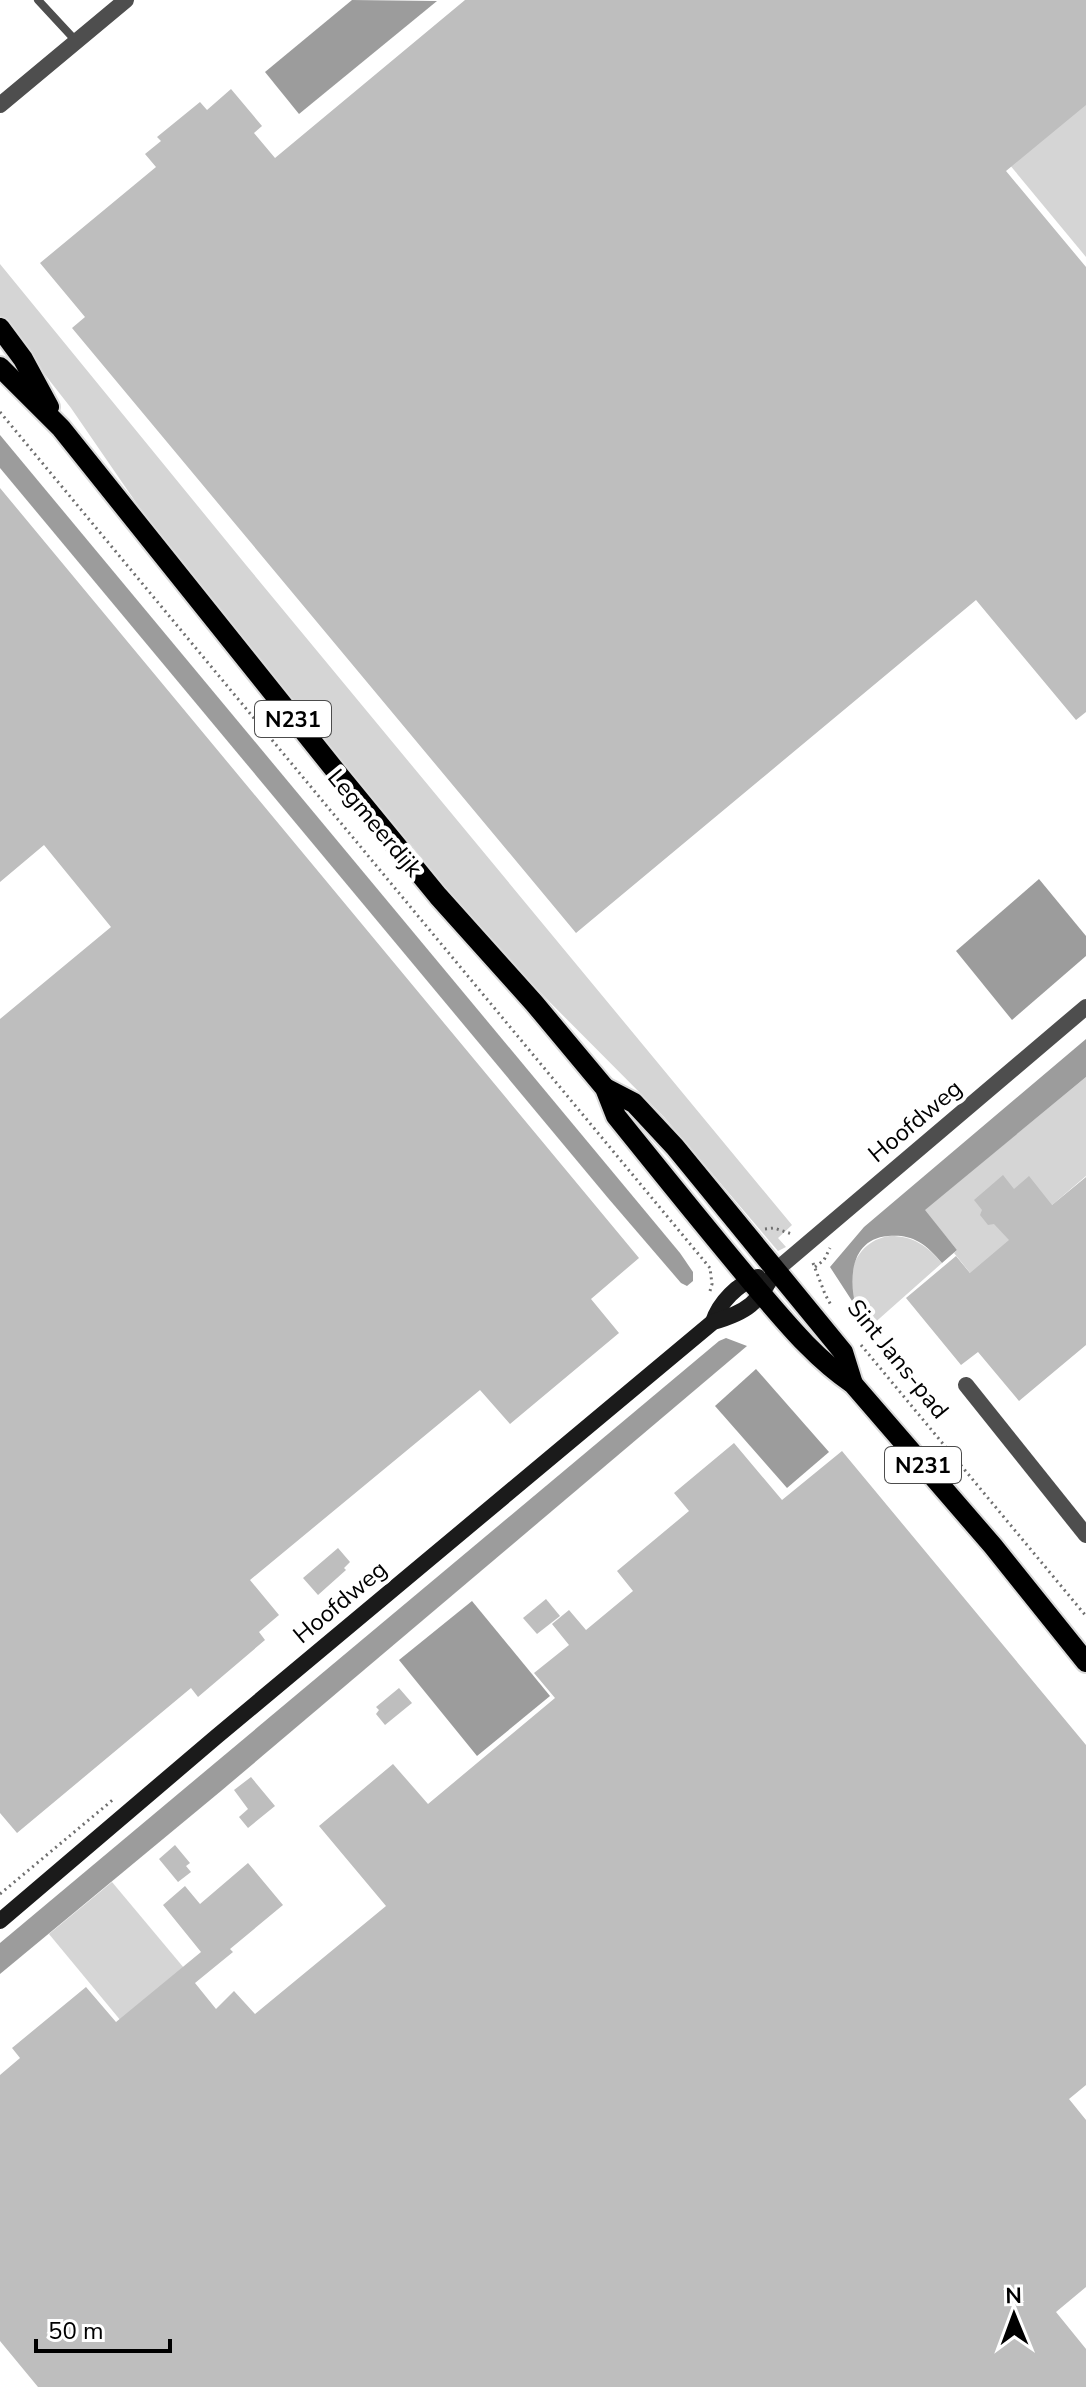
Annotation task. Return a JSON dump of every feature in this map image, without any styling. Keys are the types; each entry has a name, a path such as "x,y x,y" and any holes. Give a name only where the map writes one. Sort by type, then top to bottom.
{"main road":[{"name":"Legmeerdijk","path":"0,328 23,359 61,428"},
{"name":"Legmeerdijk","path":"0,367 61,428 358,799 605,1088 616,1116 756,1287"},
{"name":"Legmeerdijk","path":"605,1088 634,1103 645,1114 775,1271"},
{"name":"Hoofdweg","path":"0,1921 713,1322 718,1307 756,1287 775,1271"},
{"name":"N231","path":"775,1271 843,1352 853,1384"},
{"name":"N231","path":"756,1287 830,1369 853,1384 993,1546 1086,1662"}],"street":[{"path":"0,105 126,0"},
{"name":"Hoofdweg","path":"775,1271 1086,1007"},
{"path":"966,1385 1086,1535"}],"lane":[{"path":"38,0 76,41"}],"path":[{"name":"Legmeerdijk","path":"0,412 710,1268"},
{"name":"Sint Jans-pad","path":"815,1267 838,1317"},
{"name":"Sint Jans-pad","path":"858,1341 1086,1616"}],"shaded area":[{"path":"352,0 437,1 299,114 265,72"},
{"path":"1086,100 1086,257 1009,164"},
{"path":"0,264 792,1225 778,1238 786,1247 778,1251 664,1117 493,945 228,628 71,408 0,317"},
{"path":"0,435 680,1253 693,1272 693,1281 687,1286 681,1283 608,1198 0,468"},
{"path":"1039,879 1086,936 1086,956 1012,1020 956,951"},
{"path":"1086,1039 1086,1077 925,1210 957,1250 942,1263 925,1246 904,1236 888,1236 866,1244 855,1262 853,1273 856,1307 830,1267 864,1227"},
{"path":"1086,1077 1086,1176 971,1274 954,1253 957,1250 924,1210"},
{"path":"890,1236 919,1243 942,1263 871,1326 852,1295 852,1272 855,1261 869,1244"},
{"path":"726,1338 747,1346 0,1974 0,1943"},
{"path":"756,1369 829,1452 787,1488 715,1406"},
{"path":"472,1601 550,1696 477,1756 399,1660"},
{"path":"112,1882 189,1974 126,2027 49,1934"}],"building":[{"path":"465,0 1086,0 1086,105 1006,171 1086,267 1086,712 1076,720 976,600 576,933 72,328 85,317 40,263 156,167 145,154 161,141 157,137 200,102 207,110 231,89 262,126 254,133 275,158"},
{"path":"0,488 639,1258 591,1299 619,1333 510,1424 480,1390 250,1580 279,1615 259,1632 265,1640 198,1697 191,1688 17,1833 0,1813 0,1019 111,927 44,845 0,882"},
{"path":"1003,1175 1014,1189 1029,1176 1052,1205 1086,1177 1086,1345 1019,1401 978,1352 961,1365 906,1298 956,1256 970,1273 1009,1240 994,1224 988,1225 974,1200"},
{"path":"734,1443 782,1500 842,1451 1086,1745 1086,2085 1069,2099 1086,2120 1086,2287 1056,2312 1086,2349 1086,2387 38,2387 0,2341 0,2075 20,2058 12,2048 86,1987 116,2022 201,1952 163,1905 185,1886 200,1904 248,1863 283,1905 195,1983 216,2009 234,1991 255,2014 386,1906 319,1826 393,1764 428,1804 555,1698 534,1673 569,1645 552,1624 569,1610 586,1630 633,1591 617,1571 689,1511 674,1493"},
{"path":"338,1548 350,1562 344,1568 346,1570 318,1595 303,1578"},
{"path":"546,1599 560,1616 537,1634 523,1618"},
{"path":"399,1688 412,1703 385,1725 376,1714 379,1710 376,1707"},
{"path":"251,1777 275,1806 248,1828 239,1817 248,1809 234,1790"},
{"path":"175,1845 190,1863 186,1866 191,1872 178,1882 159,1859"}]}
